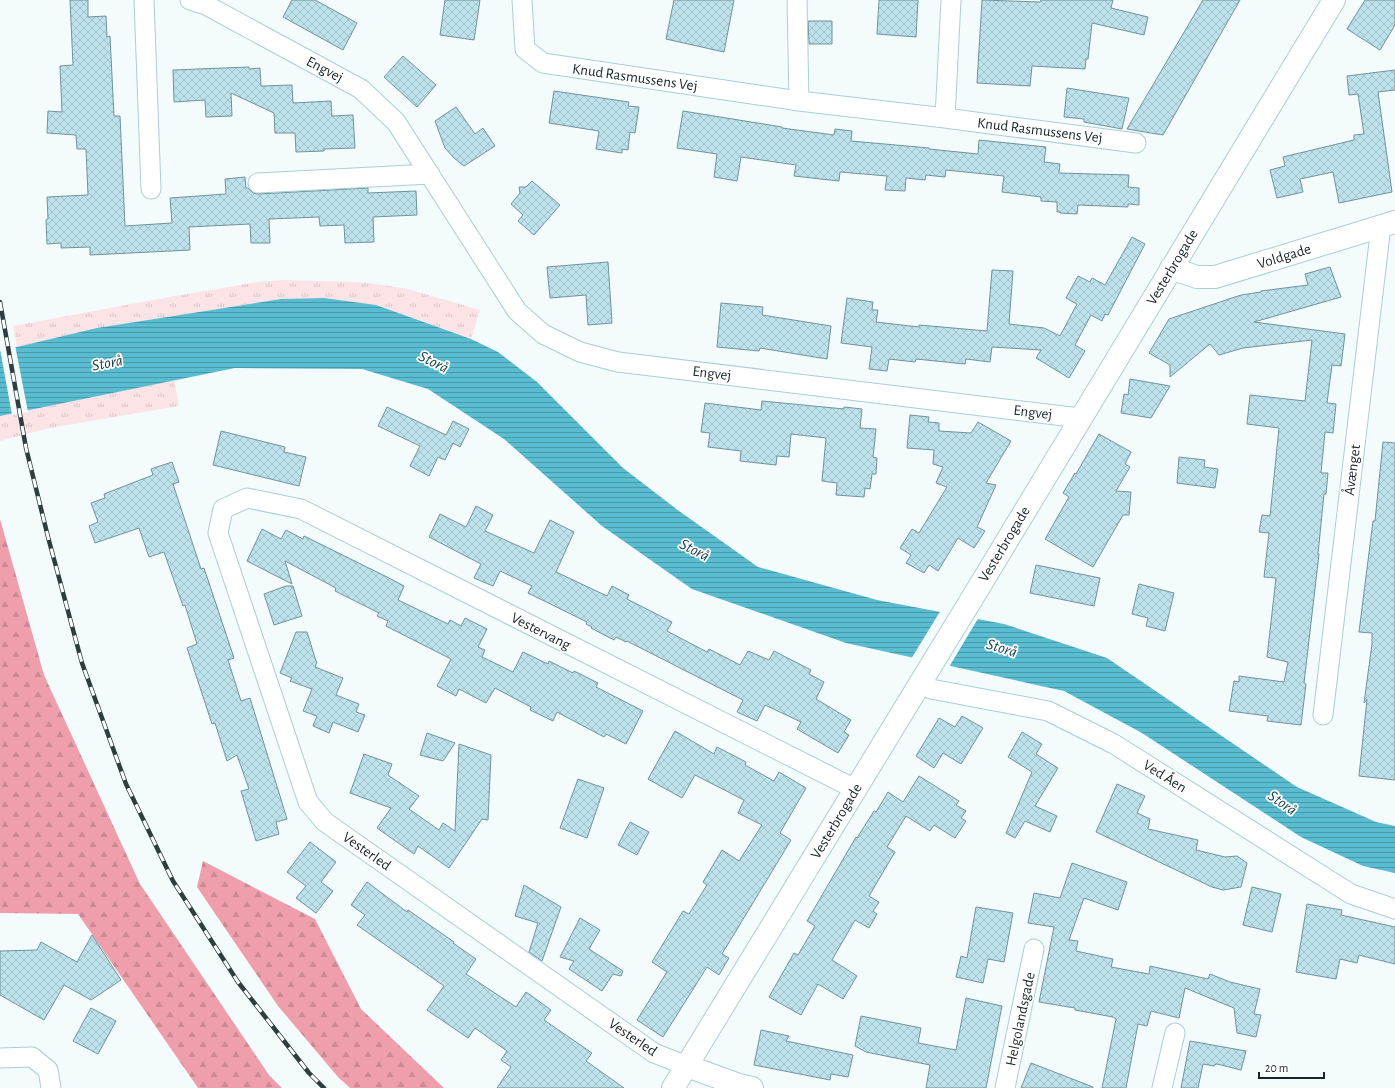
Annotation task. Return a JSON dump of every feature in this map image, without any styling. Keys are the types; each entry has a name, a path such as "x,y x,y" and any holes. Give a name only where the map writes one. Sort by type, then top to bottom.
{"street":[{"path":"144,0 151,189"},
{"name":"Engvej","path":"190,0 206,5 361,89 396,122 517,311 543,334 580,352 618,362 1080,418"},
{"name":"Knud Rasmussens Vej","path":"522,0 525,49 543,63 799,101 1136,143"},
{"path":"797,0 799,101"},
{"path":"945,118 951,0"},
{"name":"Vesterbrogade","path":"673,1088 1334,0"},
{"path":"258,183 430,174"},
{"name":"Voldgade","path":"1172,268 1197,277 1215,277 1388,224"},
{"name":"Åvænget","path":"1323,715 1388,224"},
{"name":"Vestervang","path":"222,509 247,498 301,509 855,789"},
{"name":"Vesterled","path":"222,509 218,533 308,802 325,822 654,1053 687,1066"},
{"name":"Ved Åen","path":"919,684 931,689 1048,711 1114,744 1351,894 1395,909"},
{"name":"Helgolandsgade","path":"1005,1088 1034,949"},
{"path":"1162,1088 1175,1033"},
{"path":"0,1058 32,1057 48,1070 51,1088"},
{"path":"687,1066 738,1085 752,1088"}],"green space":[{"path":"281,280 360,282 404,288 480,310 471,339 376,305 324,298 281,299 97,328 17,347 13,326 169,297 257,282"},
{"path":"174,380 179,406 50,428 0,441 0,416"},
{"path":"0,519 44,675 140,884 269,1075 282,1088 198,1088 78,914 0,913"},
{"path":"203,861 315,919 361,1009 444,1088 350,1088 338,1077 278,1006 197,887"}],"water":[{"name":"Storå","path":"324,298 376,305 471,339 498,352 537,382 623,468 679,511 758,567 877,600 1004,624 1107,658 1297,787 1376,822 1395,826 1395,873 1363,866 1301,837 1142,733 1064,691 846,643 692,589 602,526 504,439 428,389 362,369 235,368 0,416 0,351 97,328 281,299"}],"pier":[{"path":"15,345 28,412 12,415 0,349"},
{"path":"941,610 979,617 949,667 911,659"}],"building":[{"path":"70,0 88,0 88,17 106,16 107,37 110,36 114,116 120,116 125,226 172,223 170,198 226,194 225,179 245,177 246,188 253,193 258,194 368,188 368,193 416,191 417,215 373,217 374,242 345,243 344,225 320,226 319,217 269,219 270,243 251,243 250,224 189,227 190,250 90,255 90,247 61,248 61,243 47,244 47,197 88,195 86,149 77,149 76,135 47,133 48,111 62,112 60,66 73,65"},
{"path":"292,0 315,0 357,23 343,50 283,17"},
{"path":"445,0 480,0 474,40 440,35"},
{"path":"674,0 734,0 724,52 666,39"},
{"path":"879,0 918,0 916,37 877,34"},
{"path":"982,0 1040,2 1041,0 1113,0 1111,8 1148,17 1144,35 1092,23 1088,59 1086,59 1085,69 1032,66 1030,86 977,83"},
{"path":"1203,0 1240,0 1163,135 1127,129"},
{"path":"1365,0 1395,0 1395,25 1380,50 1347,29"},
{"path":"808,21 832,21 832,44 809,44"},
{"path":"403,56 436,85 417,107 384,77"},
{"path":"249,67 249,69 260,68 261,86 292,85 293,103 331,101 332,116 353,115 355,148 296,152 295,133 275,133 274,113 231,93 232,116 206,117 205,100 174,102 173,70"},
{"path":"1395,70 1395,90 1378,92 1392,192 1339,203 1333,172 1300,179 1303,192 1277,198 1270,170 1285,166 1283,157 1354,140 1354,135 1364,134 1358,94 1349,95 1347,76"},
{"path":"1067,88 1129,98 1122,129 1084,122 1084,119 1064,117"},
{"path":"554,91 629,102 628,106 639,107 635,133 630,132 628,150 622,149 622,153 596,149 599,131 549,123"},
{"path":"456,107 475,134 483,128 495,146 464,166 445,148 435,121"},
{"path":"683,111 782,128 834,135 835,129 852,131 851,141 978,154 979,140 1046,147 1044,162 1060,164 1059,173 1129,175 1128,187 1139,188 1139,205 1128,204 1128,207 1078,205 1077,214 1060,213 1057,212 1057,202 1041,201 1041,197 1002,192 1004,176 946,170 945,177 926,175 925,180 906,178 905,191 885,190 887,176 840,172 839,181 794,176 796,165 741,157 737,181 714,177 717,154 677,148"},
{"path":"532,181 560,205 534,235 518,221 523,215 511,204 520,193 519,187 526,187"},
{"path":"1132,237 1145,244 1108,315 1105,314 1102,321 1091,315 1075,345 1085,351 1069,378 1036,358 1041,350 992,347 990,362 966,359 965,364 916,359 915,362 889,359 887,371 869,369 872,347 841,343 847,298 873,302 872,310 878,310 876,322 919,327 919,325 987,331 992,270 1013,271 1009,324 1044,328 1060,336 1077,304 1066,298 1078,276 1090,282 1092,278 1105,285"},
{"path":"608,262 612,323 588,325 586,295 550,298 547,267"},
{"path":"1330,267 1341,297 1254,322 1345,334 1341,366 1332,365 1327,403 1336,404 1333,433 1325,432 1321,473 1328,473 1326,494 1324,494 1301,725 1267,721 1268,716 1229,711 1234,681 1239,682 1239,676 1284,682 1288,662 1267,657 1276,578 1264,577 1269,533 1259,532 1262,515 1270,516 1279,428 1247,424 1250,395 1305,401 1312,340 1243,348 1219,355 1210,344 1170,377 1170,365 1149,353 1169,319 1241,295 1308,285 1305,274"},
{"path":"721,303 763,307 762,315 831,326 827,359 760,348 759,351 717,347"},
{"path":"1130,379 1170,386 1151,418 1121,413 1124,394 1128,395"},
{"path":"762,401 844,409 844,407 862,409 860,428 876,429 873,457 877,458 876,474 872,474 870,489 865,488 864,497 836,495 837,483 822,481 826,438 791,434 789,457 777,456 776,465 740,461 741,451 708,447 710,433 701,432 705,403 761,410"},
{"path":"387,407 446,435 453,421 469,429 460,447 453,443 445,460 438,457 429,476 410,466 420,446 378,426"},
{"path":"910,415 929,417 928,422 939,423 939,431 971,433 978,422 1011,441 986,483 996,485 977,527 985,531 974,548 958,538 938,571 929,565 924,573 906,563 911,555 900,548 912,529 919,533 947,487 936,483 943,467 933,464 934,450 907,448"},
{"path":"221,431 285,447 284,452 306,457 299,486 213,465"},
{"path":"1099,434 1131,452 1125,464 1130,467 1116,491 1131,492 1129,515 1123,515 1093,567 1045,539 1069,497 1063,493 1075,473 1076,474"},
{"path":"1383,442 1395,443 1395,780 1359,776 1367,699 1364,703 1372,644 1372,633 1359,632 1373,521 1375,521"},
{"path":"1179,457 1205,460 1204,467 1218,469 1215,488 1177,483"},
{"path":"172,462 179,482 173,484 201,569 204,568 234,658 228,660 241,701 250,698 287,819 276,822 279,834 256,841 241,791 249,789 237,755 227,761 215,723 212,724 187,648 197,644 185,605 183,606 164,552 149,557 139,528 95,543 89,526 98,522 91,503 105,498 104,494 153,475 151,469"},
{"path":"476,506 493,515 485,531 534,553 550,520 574,532 556,572 607,596 612,586 629,595 627,599 672,622 667,631 707,652 709,649 740,665 748,651 769,660 774,651 811,670 809,674 824,682 816,699 851,720 844,732 849,735 838,753 797,729 801,722 765,705 757,721 737,712 743,700 627,641 626,642 616,637 614,640 591,628 592,627 586,624 587,622 528,593 532,586 500,571 493,586 474,578 481,564 429,537 440,514 466,527"},
{"path":"262,529 281,539 286,530 303,539 304,536 389,578 404,586 398,600 448,624 450,620 461,626 465,618 487,629 478,647 485,650 482,657 513,672 523,652 548,664 549,661 573,673 574,671 598,683 596,687 643,711 626,744 606,734 604,737 557,712 553,721 530,710 531,707 495,688 486,703 459,689 456,696 437,686 451,659 386,626 388,621 377,616 379,613 335,591 336,588 285,561 292,584 247,561"},
{"path":"1036,565 1100,578 1094,606 1030,593"},
{"path":"1139,584 1174,593 1165,631 1146,626 1148,618 1132,614"},
{"path":"286,586 293,586 302,616 274,625 264,594"},
{"path":"296,632 307,632 317,662 315,667 343,678 336,695 359,704 356,712 365,715 358,732 333,722 329,733 313,726 317,716 303,711 312,689 290,681 292,678 280,673"},
{"path":"962,716 983,728 961,764 943,753 934,768 916,756 939,718 955,727"},
{"path":"675,731 714,754 717,747 746,762 745,765 774,781 779,772 806,788 780,833 791,840 722,954 729,958 719,975 707,967 663,1037 637,1020 667,972 652,962 683,911 689,914 707,885 703,882 722,850 739,861 762,825 738,813 744,800 695,775 682,798 648,779"},
{"path":"1022,732 1042,744 1036,754 1058,768 1035,806 1057,816 1050,832 1025,821 1015,838 1006,833 1032,772 1008,757"},
{"path":"427,733 455,743 443,761 420,755"},
{"path":"459,744 491,755 488,820 482,819 449,868 418,846 414,854 377,828 391,808 350,793 364,754 392,764 388,775 419,796 409,809 439,830 443,823 455,831"},
{"path":"919,776 959,801 956,805 966,811 961,818 966,821 955,838 934,825 930,831 906,816 887,847 895,852 869,896 879,902 873,911 877,914 869,928 855,920 832,960 857,976 843,999 818,984 801,1015 769,997 794,953 798,955 815,926 807,921 856,837 857,838 874,811 876,812 888,792 903,802"},
{"path":"578,779 604,788 587,838 560,828"},
{"path":"1117,784 1145,796 1137,813 1150,819 1148,829 1198,840 1196,850 1225,857 1237,856 1247,863 1241,887 1223,890 1212,887 1096,832"},
{"path":"630,822 649,832 637,855 618,845"},
{"path":"310,842 336,862 321,882 333,891 316,913 296,898 306,886 287,872"},
{"path":"1072,863 1127,882 1118,910 1084,898 1069,940 1078,941 1076,951 1113,959 1111,967 1149,974 1150,966 1208,979 1210,974 1230,982 1260,989 1254,1014 1261,1015 1256,1037 1237,1033 1234,1008 1185,988 1179,1018 1151,1011 1147,1026 1138,1024 1126,1088 1102,1088 1116,1019 1113,1017 1075,1010 1075,1008 1039,1002 1054,927 1028,923 1034,893 1060,898"},
{"path":"367,882 407,912 408,910 476,959 466,974 516,1007 526,992 551,1010 544,1020 592,1053 586,1061 624,1088 497,1088 511,1067 501,1060 507,1051 475,1028 468,1038 427,1010 444,986 357,925 365,915 351,905"},
{"path":"524,885 561,907 542,961 529,952 538,923 515,916"},
{"path":"1252,887 1281,894 1272,932 1243,925"},
{"path":"1307,904 1342,910 1341,915 1395,927 1395,964 1359,955 1357,963 1340,959 1336,979 1296,972"},
{"path":"976,907 1013,913 1004,962 988,959 983,983 956,977 961,956 967,958"},
{"path":"580,918 600,930 589,949 623,971 621,976 613,974 602,991 569,969 574,961 560,957"},
{"path":"92,935 121,980 91,1000 64,985 44,1020 0,995 0,951 37,950 41,942 77,962"},
{"path":"966,998 1002,1006 986,1088 926,1088 930,1065 866,1052 855,1046 861,1016 921,1028 918,1043 956,1050"},
{"path":"91,1008 116,1021 98,1054 73,1041"},
{"path":"761,1030 789,1036 786,1041 853,1055 848,1077 831,1074 830,1080 754,1065"},
{"path":"1190,1041 1246,1051 1241,1070 1217,1064 1214,1066 1203,1064 1198,1088 1181,1088"},
{"path":"1031,1063 1093,1087 1093,1088 1021,1088"}],"railway":[{"path":"0,302 26,448 48,537 82,663 126,784 173,881 238,982 309,1073 324,1088"}]}
